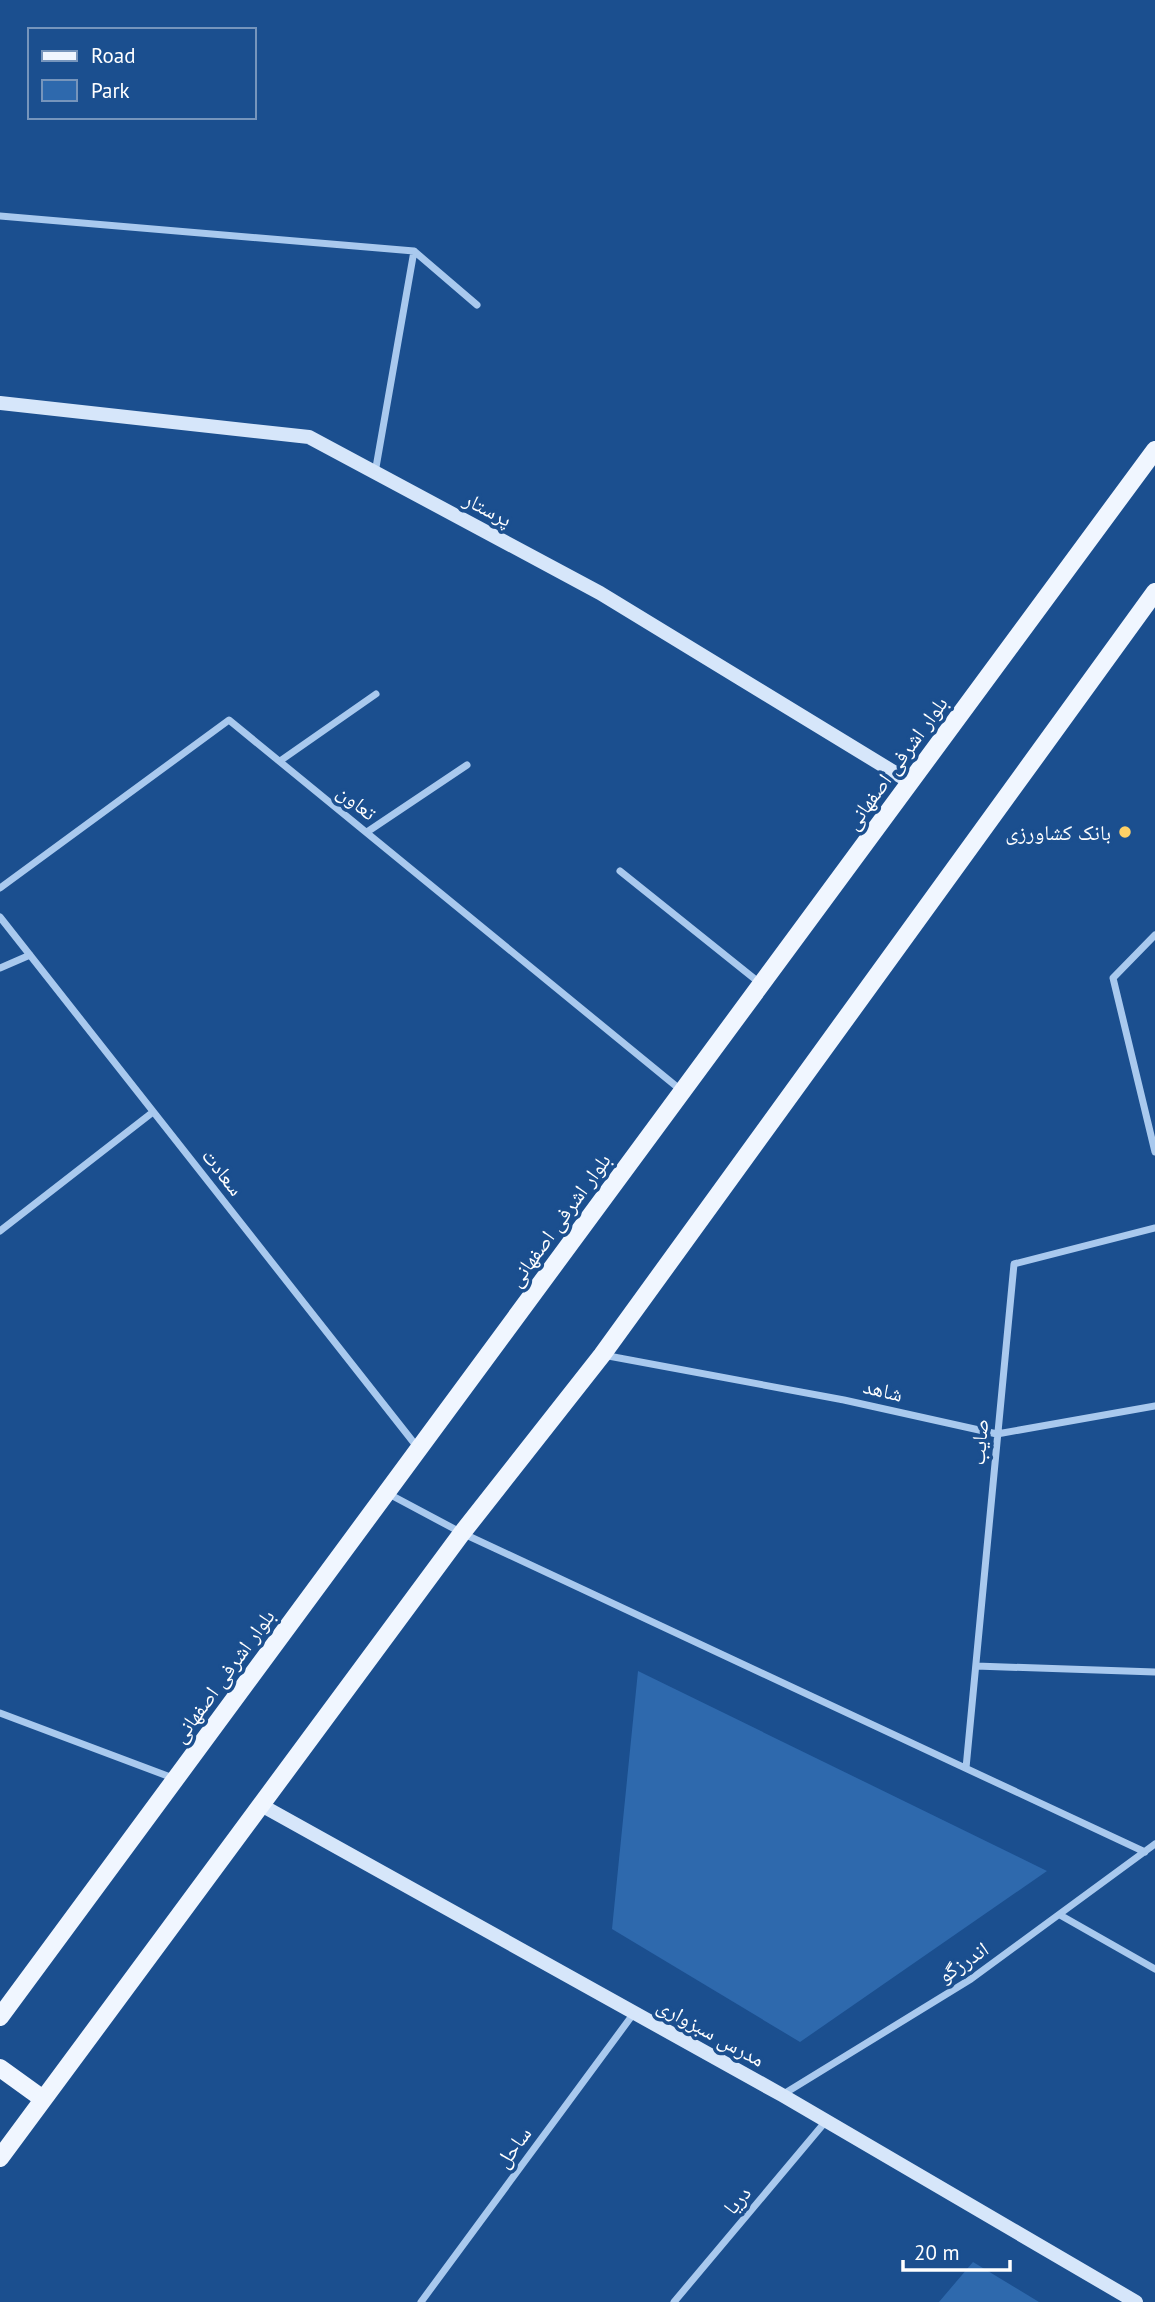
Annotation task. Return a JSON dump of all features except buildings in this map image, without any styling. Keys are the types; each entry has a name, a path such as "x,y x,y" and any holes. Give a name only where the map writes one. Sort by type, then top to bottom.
{"main road":[{"name":"پرستار","path":"0,403 309,437 600,593 910,782"},
{"name":"بلوار اشرفی اصفهانی","path":"0,2017 1155,450"},
{"path":"0,2158 461,1533 602,1355 1155,592"},
{"name":"مدرس سبزواری","path":"261,1805 782,2095 1136,2302"},
{"path":"0,2068 43,2099"}],"street":[{"path":"0,216 414,251 477,305"},
{"path":"375,472 414,251"},
{"path":"280,761 376,694"},
{"name":"تعاون","path":"0,888 229,720 682,1091"},
{"path":"367,832 467,765"},
{"path":"620,871 761,984"},
{"name":"سعادت","path":"0,917 419,1449"},
{"path":"1155,935 1113,978 1155,1152"},
{"path":"0,968 30,955"},
{"path":"0,1231 153,1112"},
{"name":"صایب","path":"966,1768 1014,1264 1155,1228"},
{"name":"شاهد","path":"602,1355 844,1400 997,1434 1155,1406"},
{"path":"387,1493 461,1533 1145,1852"},
{"path":"976,1666 1155,1672"},
{"path":"0,1713 175,1779"},
{"name":"اندرزگو","path":"782,2095 971,1979 1155,1844"},
{"path":"1060,1915 1155,1969"},
{"name":"ساحل","path":"421,2302 634,2013"},
{"name":"دریا","path":"674,2302 826,2121"}],"green space":[{"path":"638,1671 1047,1871 800,2042 612,1929"},
{"path":"973,2262 1039,2302 939,2302"}],"place":[{"name":"بانک کشاورزی","path":"1125,832"}]}
